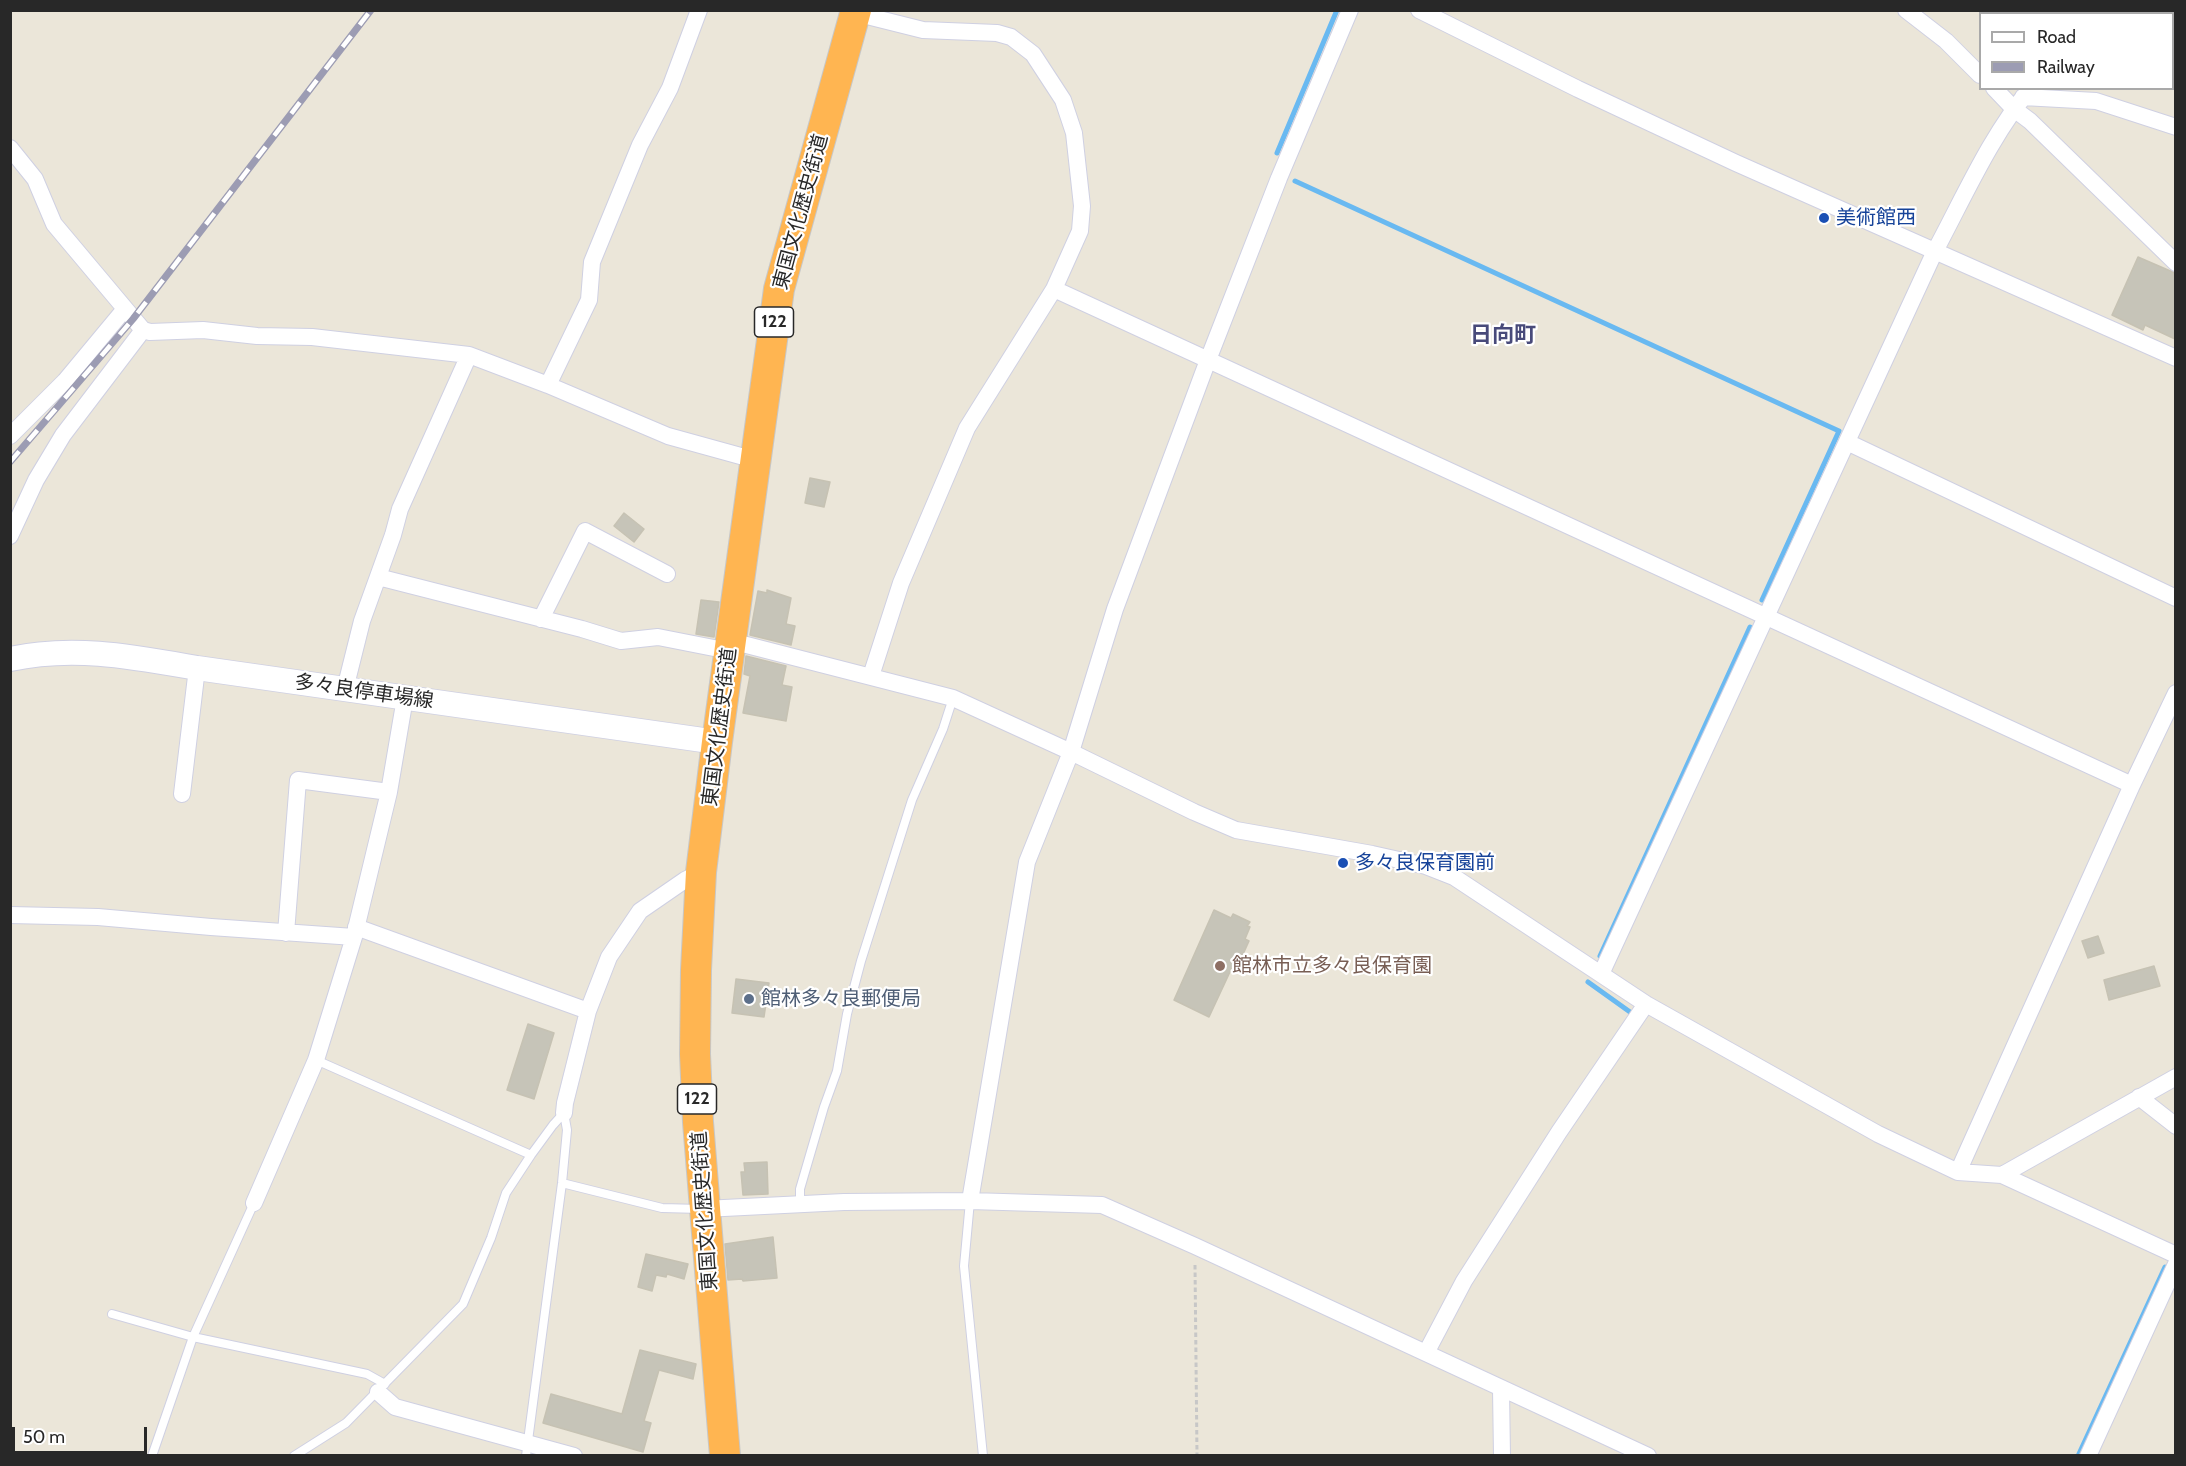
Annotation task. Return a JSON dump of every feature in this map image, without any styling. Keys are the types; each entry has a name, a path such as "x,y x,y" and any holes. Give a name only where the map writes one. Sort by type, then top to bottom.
{"highway":[{"name":"東国文化歴史街道","path":"725,1455 704,1209 695,1054 696,970 702,872 717,742 779,289 855,12"}],"main road":[{"name":"多々良停車場線","path":"10,659 47,652 94,652 123,655 197,668 717,742"}],"street":[{"path":"548,385 589,300 592,262 639,145 670,88 699,10"},
{"path":"970,1201 1028,862 1071,752 1115,609 1208,360 1279,178 1350,10"},
{"path":"1419,10 1684,138 2175,358"},
{"path":"1906,10 1946,41 1979,74"},
{"path":"855,12 923,30 997,33 1011,38 1033,54 1064,100 1074,133 1082,206 1080,231 1054,289 967,428 901,583 871,676"},
{"path":"2000,90 2022,98 2096,101 2175,127"},
{"path":"1601,974 1935,251 1985,159 2022,98"},
{"path":"2022,98 2030,121 2175,263"},
{"path":"10,148 35,179 54,224 124,310 143,330 150,333 203,330 257,336 312,337 469,355 548,385 669,436 755,460"},
{"path":"1054,289 2132,785"},
{"path":"10,436 65,381 124,310"},
{"path":"10,536 36,480 63,435 143,330"},
{"path":"345,689 362,621 400,508 469,355"},
{"path":"1847,442 2175,598"},
{"path":"541,619 585,531 667,574"},
{"path":"378,577 621,640 658,637 730,646 871,676 953,698 1236,830 1372,854 1426,867 1454,877 1646,1004 1878,1134 1958,1173 2002,1175 2175,1255"},
{"path":"182,794 197,668"},
{"path":"1958,1173 2175,693"},
{"path":"254,1203 316,1060 355,932 389,792 405,698"},
{"path":"286,933 298,780 389,792"},
{"path":"564,1113 588,1011 609,957 640,911 685,880 702,872"},
{"path":"10,915 98,917 286,933 355,932 588,1011"},
{"path":"1426,1353 1464,1281 1559,1132 1646,1004"},
{"path":"2002,1175 2175,1077"},
{"path":"2139,1097 2175,1126"},
{"path":"704,1209 844,1202 970,1201 1102,1205 1648,1455"},
{"path":"2088,1455 2175,1264"},
{"path":"381,1388 395,1407 527,1449 574,1455"},
{"path":"1501,1389 1502,1455"}],"lane":[{"path":"800,1204 800,1189 837,1071 847,1014 861,961 912,800 943,729 953,698"},
{"path":"316,1060 531,1155"},
{"path":"294,1455 346,1423 463,1304 491,1238 506,1193 531,1155 564,1113"},
{"path":"527,1449 562,1183 567,1130 564,1113"},
{"path":"562,1183 662,1208 704,1209"},
{"path":"970,1201 964,1266 983,1455"},
{"path":"152,1455 194,1337 254,1203"},
{"path":"112,1314 194,1337 367,1374 381,1388"}],"path":[{"path":"1195,1246 1197,1455"}],"building":[{"path":"2138,257 2175,273 2175,339 2145,325 2143,330 2112,315"},
{"path":"810,478 830,482 824,507 805,503"},
{"path":"624,513 644,529 634,542 614,526"},
{"path":"767,590 791,598 786,624 795,626 791,645 750,635 758,591 767,593"},
{"path":"701,600 719,602 714,637 696,634"},
{"path":"746,656 786,666 782,685 792,687 786,721 743,713 750,676 744,674"},
{"path":"1214,910 1231,918 1233,914 1250,922 1247,926 1250,927 1245,939 1249,941 1240,961 1236,959 1209,1017 1174,1000"},
{"path":"2098,936 2104,953 2088,958 2082,941"},
{"path":"2154,966 2160,986 2109,1000 2104,980"},
{"path":"736,979 769,983 764,1017 732,1013"},
{"path":"528,1024 554,1033 534,1099 507,1090"},
{"path":"767,1162 768,1194 743,1195 741,1172 745,1172 744,1163"},
{"path":"773,1237 777,1278 728,1280 725,1244"},
{"path":"646,1254 688,1264 684,1279 667,1274 666,1277 656,1275 652,1291 638,1287"},
{"path":"640,1350 696,1364 693,1379 659,1370 644,1421 651,1423 643,1452 543,1423 551,1394 622,1414"}],"waterway":[{"path":"1277,153 1337,10"},
{"path":"1295,181 1839,431 1762,600"},
{"path":"1600,956 1750,627"},
{"path":"1588,982 1630,1012"},
{"path":"2078,1456 2165,1267"}],"railway":[{"path":"10,462 133,319 371,10"}],"place":[{"name":"美術館西","path":"1824,218"},
{"name":"多々良保育園前","path":"1343,863"},
{"name":"館林市立多々良保育園","path":"1220,966"},
{"name":"館林多々良郵便局","path":"749,999"}],"district":[{"name":"日向町","path":"1503,336"}]}
